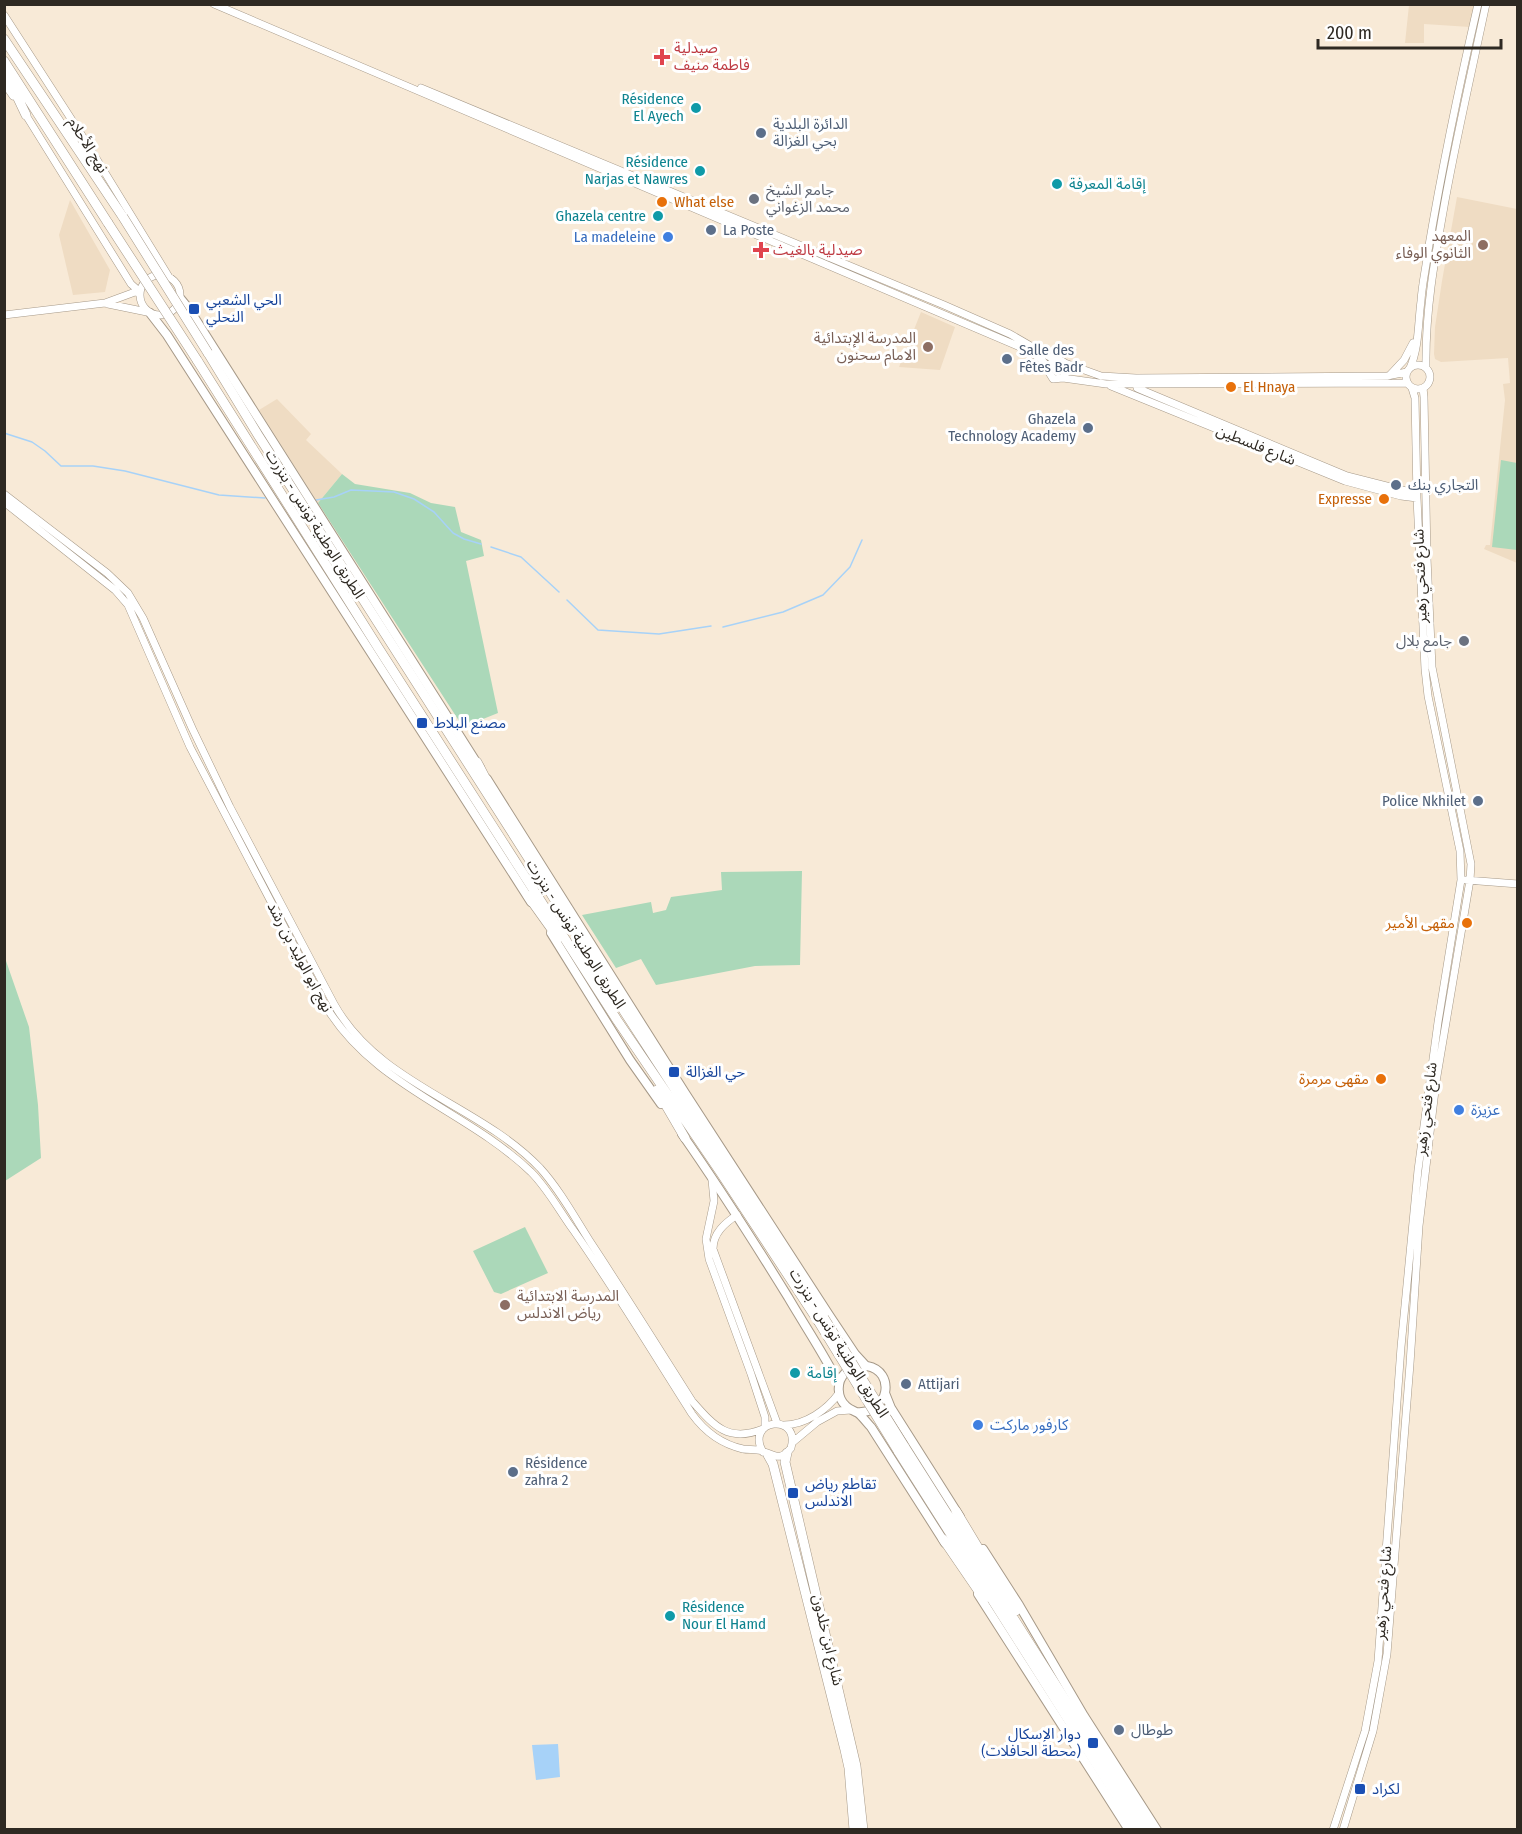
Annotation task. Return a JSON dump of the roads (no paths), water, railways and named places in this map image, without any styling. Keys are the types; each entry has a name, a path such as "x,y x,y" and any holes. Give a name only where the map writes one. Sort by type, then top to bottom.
{"highway":[{"name":"الطريق الوطنية تونس - بنزرت","path":"4,39 123,217 350,579 821,1319 1138,1830"},
{"name":"الطريق الوطنية تونس - بنزرت","path":"4,61 619,1023 821,1319"},
{"path":"4,70 26,115"},
{"path":"477,762 545,884"},
{"path":"528,896 619,1023 685,1138"},
{"path":"575,933 669,1067"},
{"name":"الطريق الوطنية تونس - بنزرت","path":"901,1448 1148,1830"},
{"name":"شارع ابن خلدون","path":"765,1453 773,1464 847,1759 854,1830"},
{"name":"شارع ابن خلدون","path":"787,1453 786,1462 856,1766 863,1830"},
{"path":"956,1511 1022,1622 1051,1677"},
{"path":"943,1539 1062,1710"}],"main road":[{"path":"180,298 252,406 669,1067 829,1315 855,1354 866,1366"},
{"path":"149,312 167,335 276,504 528,896 630,1060 736,1215 824,1355 839,1389 841,1400 871,1427 1129,1830"},
{"path":"839,1389 846,1372 859,1366 875,1369 883,1378 885,1394 891,1408 956,1511 992,1561 1084,1716 1156,1830"},
{"path":"854,1411 871,1411 878,1407 885,1394"}],"street":[{"path":"214,4 1027,350 1041,358 1048,367 1051,377 1057,380 1063,378 1106,384 1136,381 1390,375 1420,365 1426,368"},
{"path":"1410,386 1406,380 1414,358 1421,295 1441,175 1478,4"},
{"path":"227,6 944,305 1010,334 1055,360 1101,376 1136,381 1423,388 1427,386 1430,378 1426,368 1425,337 1434,257 1463,106 1486,4"},
{"name":"نهج الأحلام","path":"4,15 88,145 169,277"},
{"path":"4,83 131,284 140,293"},
{"path":"105,303 161,316 172,312 179,304 180,289 169,277 158,275 148,278 141,287 142,306 149,312"},
{"path":"4,315 105,303 135,292 140,293"},
{"path":"1390,375 1411,349 1418,329"},
{"path":"1048,367 1055,360"},
{"path":"1063,378 1067,372 1065,363"},
{"name":"شارع فلسطين","path":"1136,381 1137,388 1347,476 1413,495"},
{"name":"شارع فلسطين","path":"1106,384 1345,481 1413,495"},
{"name":"شارع فتحي زهير","path":"1333,1830 1365,1731 1378,1662 1401,1347 1418,1170 1438,1022 1461,879 1460,851 1428,696 1425,669 1413,495 1415,398 1410,386"},
{"name":"شارع فتحي زهير","path":"1343,1830 1373,1731 1387,1654 1419,1226 1437,1075 1471,864 1432,667 1423,388"},
{"name":"نهج ابو الوليد بن رشد","path":"4,494 107,573 128,593 146,625 230,807 345,1021 363,1042 393,1068 491,1129 540,1168 580,1225 692,1401 714,1426 736,1434 755,1432 764,1428"},
{"name":"نهج ابو الوليد بن رشد","path":"4,502 115,590 128,605 196,758 325,1005 357,1048 387,1074 485,1135 533,1174 594,1260 698,1422 709,1434 720,1441 765,1453"},
{"path":"1461,879 1518,884"},
{"path":"711,1177 714,1201 706,1239 709,1259 752,1374 765,1417 764,1428 759,1440 765,1453 774,1457 781,1456 787,1453 793,1442 817,1422 837,1411 854,1411"},
{"path":"736,1215 718,1231 712,1249 781,1424 789,1430 793,1442"},
{"path":"764,1428 781,1424 795,1425 832,1403 839,1389"}],"water":[{"path":"558,1744 560,1777 536,1780 532,1745"}],"waterway":[{"path":"4,433 32,442 61,466 93,466 125,471 219,495 265,498"},
{"path":"316,500 334,497 351,490 394,492 414,499 434,512 453,533 481,544"},
{"path":"723,627 783,612 823,595 850,567 862,540"},
{"path":"491,547 521,557 559,592"},
{"path":"567,600 598,630 659,634 711,626"}],"place":[{"name":"صيدلية فاطمة منيف","path":"662,57"},
{"name":"Résidence El Ayech","path":"696,108"},
{"name":"الدائرة البلدية بحي الغزالة","path":"761,133"},
{"name":"Résidence Narjas et Nawres","path":"700,171"},
{"name":"إقامة المعرفة","path":"1057,184"},
{"name":"جامع الشيخ محمد الزغواني","path":"754,199"},
{"name":"What else","path":"662,202"},
{"name":"Ghazela centre","path":"658,216"},
{"name":"La Poste","path":"711,230"},
{"name":"La madeleine","path":"668,237"},
{"name":"المعهد الثانوي الوفاء","path":"1483,245"},
{"name":"صيدلية بالغيث","path":"761,250"},
{"name":"الحي الشعبي النحلي","path":"194,309"},
{"name":"المدرسة الإبتدائية الامام سحنون","path":"928,347"},
{"name":"Salle des Fêtes Badr","path":"1007,359"},
{"name":"El Hnaya","path":"1231,387"},
{"name":"Ghazela Technology Academy","path":"1088,428"},
{"name":"التجاري بنك","path":"1396,485"},
{"name":"Expresse","path":"1384,499"},
{"name":"جامع بلال","path":"1464,641"},
{"name":"مصنع البلاط","path":"422,723"},
{"name":"Police Nkhilet","path":"1478,801"},
{"name":"مقهى الأمير","path":"1467,923"},
{"name":"حي الغزالة","path":"674,1072"},
{"name":"مقهى مرمرة","path":"1381,1079"},
{"name":"عزيزة","path":"1459,1110"},
{"name":"المدرسة الابتدائية رياض الاندلس","path":"505,1305"},
{"name":"إقامة","path":"795,1373"},
{"name":"Attijari","path":"906,1384"},
{"name":"كارفور ماركت","path":"978,1425"},
{"name":"Résidence zahra 2","path":"513,1472"},
{"name":"تقاطع رياض الاندلس","path":"793,1493"},
{"name":"Résidence Nour El Hamd","path":"670,1616"},
{"name":"طوطال","path":"1119,1730"},
{"name":"دوار الإسكال (محطة الحافلات)","path":"1093,1743"},
{"name":"لكراد","path":"1360,1789"}]}
